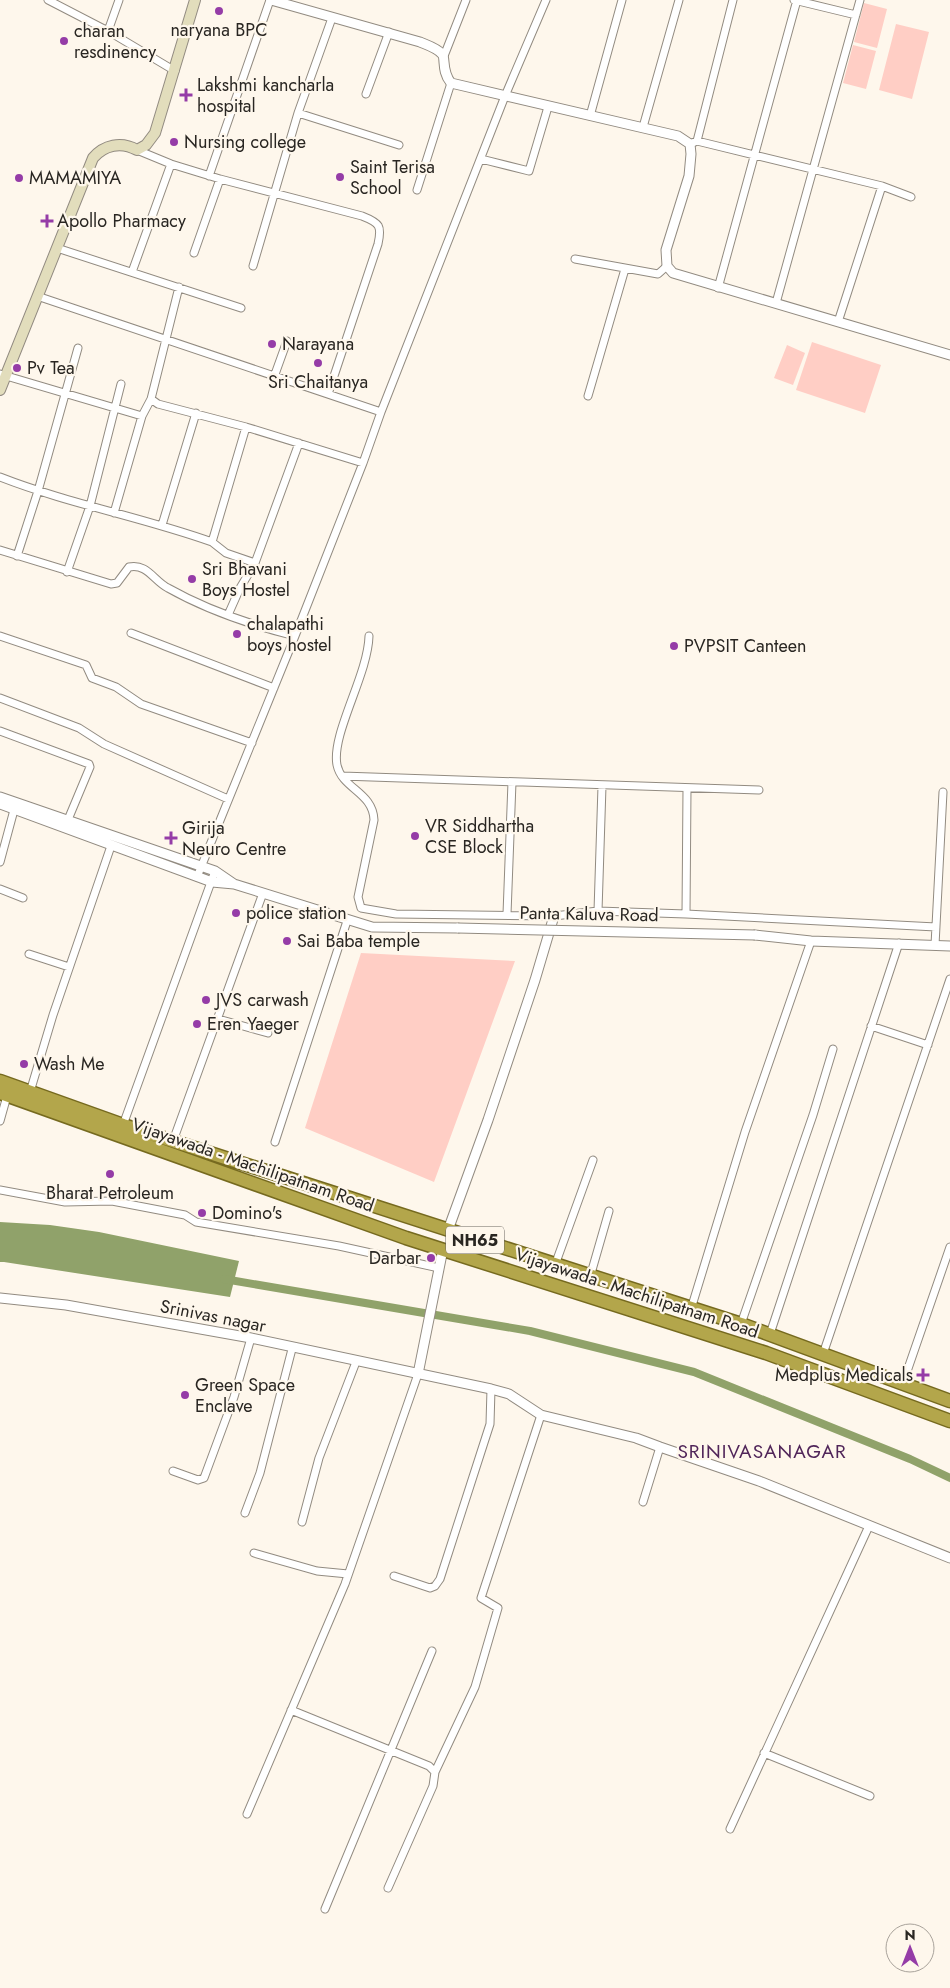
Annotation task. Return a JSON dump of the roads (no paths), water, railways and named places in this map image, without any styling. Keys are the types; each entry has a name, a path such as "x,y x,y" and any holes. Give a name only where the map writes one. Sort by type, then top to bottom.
{"highway":[{"name":"Vijayawada - Machilipatnam Road","path":"0,1081 122,1125 555,1266 741,1324 950,1401"},
{"name":"Vijayawada - Machilipatnam Road","path":"4,1094 78,1122 443,1249 766,1353 950,1421"}],"main road":[{"path":"0,390 2,374 37,296 93,158 100,150 112,145 130,146 137,150 146,145 155,134 195,0"}],"street":[{"path":"48,0 108,31 175,71"},
{"path":"108,31 119,0"},
{"path":"209,176 271,0 420,42 444,56"},
{"path":"466,0 444,56 445,74 452,83 548,107 643,127 693,142 882,186 912,196"},
{"path":"197,877 295,636 505,96 546,0"},
{"path":"590,116 622,0"},
{"path":"643,127 680,0"},
{"path":"733,0 693,142 689,176 666,250 666,266 672,274 950,355"},
{"path":"718,288 796,0 856,15"},
{"path":"776,303 860,0"},
{"path":"253,266 298,113 332,18"},
{"path":"366,94 389,32"},
{"path":"418,190 452,83"},
{"path":"481,159 529,171 548,107"},
{"path":"298,113 399,145"},
{"path":"137,150 171,164 209,176 362,216 377,224 381,231 328,394"},
{"path":"132,272 171,164"},
{"path":"194,253 220,179"},
{"path":"838,322 882,186"},
{"path":"57,248 241,308"},
{"path":"575,259 658,274 666,266"},
{"path":"588,396 625,269"},
{"path":"114,512 142,416 150,399 179,288"},
{"path":"37,296 381,412"},
{"path":"274,377 287,341"},
{"path":"17,556 38,491 78,348"},
{"path":"2,374 142,416"},
{"path":"67,572 90,506 121,384"},
{"path":"150,399 158,404 246,426 363,463"},
{"path":"162,525 196,414"},
{"path":"212,542 246,426"},
{"path":"228,615 240,588 255,563 299,443"},
{"path":"0,476 38,491 162,525 212,542 226,553 255,563"},
{"path":"0,550 111,584 117,583 129,567 138,566 145,568 160,584 190,600 262,628 295,636"},
{"path":"132,634 274,688"},
{"path":"0,636 86,665 92,678 116,687 141,704 252,743"},
{"path":"369,636 367,658 339,740 337,766 342,776 368,800 374,810 374,820 358,897 361,908 396,914 554,916 598,911 686,914 936,928"},
{"path":"0,698 79,728 104,744 228,800"},
{"path":"0,731 89,764 87,775 67,822"},
{"path":"342,776 759,790"},
{"path":"507,914 512,782"},
{"path":"598,911 602,786"},
{"path":"686,914 687,789"},
{"path":"935,945 943,792"},
{"name":"Panta Kaluva Road","path":"0,797 67,822 215,871 234,884"},
{"name":"Panta Kaluva Road","path":"0,804 212,882 234,884 372,927 755,935 811,941 950,946"},
{"path":"0,862 14,810"},
{"path":"30,1092 69,967 111,846"},
{"path":"122,1125 215,871"},
{"path":"0,889 23,898"},
{"path":"173,1141 263,893"},
{"path":"448,1230 535,980 554,916"},
{"path":"275,1142 347,920"},
{"path":"691,1309 745,1132 811,941"},
{"path":"770,1334 899,944"},
{"path":"29,954 69,967"},
{"path":"823,1354 950,979"},
{"path":"218,1019 268,1034"},
{"path":"871,1026 928,1046"},
{"path":"741,1324 813,1115 833,1049"},
{"path":"0,1121 4,1094"},
{"path":"555,1266 593,1160"},
{"path":"0,1190 65,1202 112,1201 185,1215 196,1222 339,1246 438,1268"},
{"path":"590,1277 609,1211"},
{"path":"903,1383 950,1247"},
{"path":"246,1814 348,1574 418,1374 443,1249"},
{"name":"Srinivas nagar","path":"0,1298 66,1305 251,1338 356,1362 492,1389 509,1394 541,1415 636,1438 759,1481 950,1558"},
{"path":"173,1471 198,1480 204,1478 234,1397 251,1338"},
{"path":"245,1513 260,1473 292,1348"},
{"path":"302,1522 319,1458 356,1362"},
{"path":"394,1576 430,1588 438,1584 490,1424 492,1389"},
{"path":"388,1888 433,1786 435,1772 468,1704 484,1662 498,1608 480,1598 541,1415"},
{"path":"643,1502 660,1447"},
{"path":"730,1829 868,1526"},
{"path":"254,1553 317,1571 348,1574"},
{"path":"325,1908 432,1651"},
{"path":"291,1710 429,1766 435,1772"},
{"path":"764,1753 870,1796"}],"waterway":[{"path":"224,1279 530,1331 694,1372 910,1459 950,1478"}],"place":[{"name":"naryana BPC","path":"219,11"},
{"name":"charan resdinency","path":"64,41"},
{"name":"Lakshmi kancharla hospital","path":"186,95"},
{"name":"Nursing college","path":"174,142"},
{"name":"Saint Terisa School","path":"340,177"},
{"name":"MAMAMIYA","path":"19,178"},
{"name":"Apollo Pharmacy","path":"47,221"},
{"name":"Narayana","path":"272,344"},
{"name":"Sri Chaitanya","path":"318,363"},
{"name":"Pv Tea","path":"17,368"},
{"name":"Sri Bhavani Boys Hostel","path":"192,579"},
{"name":"chalapathi boys hostel","path":"237,634"},
{"name":"PVPSIT Canteen","path":"674,646"},
{"name":"VR Siddhartha CSE Block","path":"415,836"},
{"name":"Girija Neuro Centre","path":"171,838"},
{"name":"police station","path":"236,913"},
{"name":"Sai Baba temple","path":"287,941"},
{"name":"JVS carwash","path":"206,1000"},
{"name":"Eren Yaeger","path":"197,1024"},
{"name":"Wash Me","path":"24,1064"},
{"name":"Bharat Petroleum","path":"110,1174"},
{"name":"Domino's","path":"202,1213"},
{"name":"Darbar","path":"431,1258"},
{"name":"Medplus Medicals","path":"923,1375"},
{"name":"Green Space Enclave","path":"185,1395"}],"district":[{"name":"SRINIVASANAGAR","path":"762,1451"}]}
